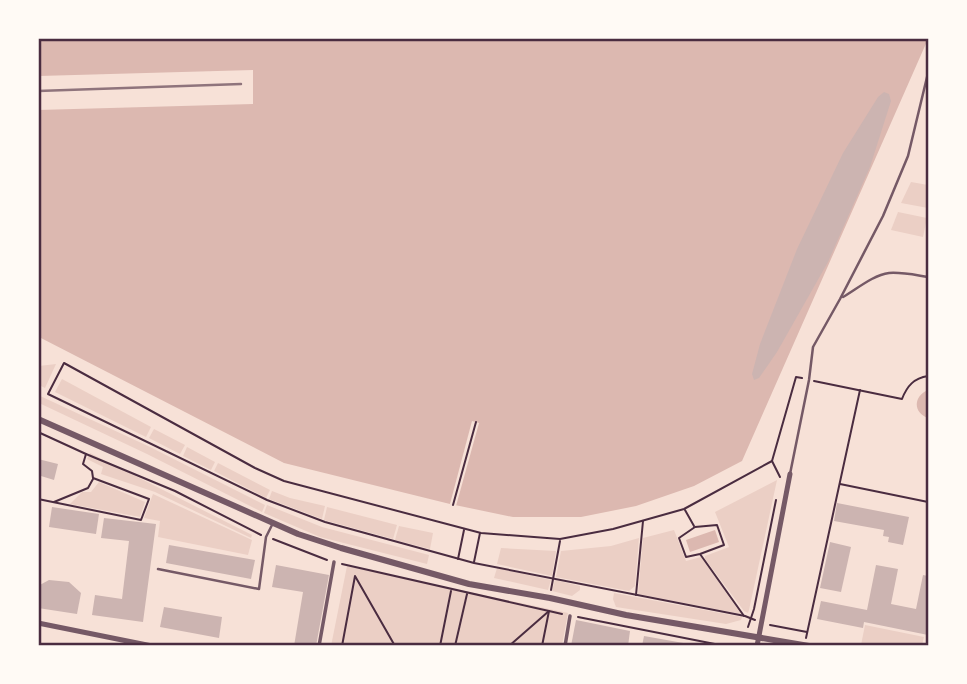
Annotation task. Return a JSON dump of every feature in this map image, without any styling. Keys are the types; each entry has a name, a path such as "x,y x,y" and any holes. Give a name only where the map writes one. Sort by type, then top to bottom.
{"street":[{"path":"38,419 298,534 341,548 454,580 626,615 806,645"},
{"path":"757,646 790,474"},
{"path":"319,646 334,562"},
{"path":"565,646 570,616"},
{"path":"38,623 152,646"}],"lane":[{"path":"790,474 813,347 883,216 908,156 928,74"},
{"path":"840,299 886,273 929,278"},
{"path":"158,569 258,589 266,537 273,523"}],"path":[{"path":"772,461 684,509 613,529 561,539 481,533 284,481 64,363 48,394 267,500 325,522 474,563 745,617 807,632"},
{"path":"781,478 772,461 796,377 902,399 906,388 916,379 929,376"},
{"path":"806,645 860,390"},
{"path":"453,505 476,422"},
{"path":"38,432 175,491 254,532 334,562 570,616 725,646"},
{"path":"53,502 88,488 93,478 92,471 83,464 86,454"},
{"path":"38,499 141,520 149,499 93,478"},
{"path":"839,484 929,502"},
{"path":"746,635 754,609 778,492"},
{"path":"684,509 695,527"},
{"path":"636,596 643,521"},
{"path":"716,525 724,545 700,554 687,557 679,538 695,527 716,525"},
{"path":"458,559 464,529"},
{"path":"474,563 481,533"},
{"path":"550,598 561,539"},
{"path":"700,554 745,617"},
{"path":"342,646 356,568"},
{"path":"355,576 395,646"},
{"path":"440,646 452,590"},
{"path":"455,646 467,593"},
{"path":"509,646 549,611"},
{"path":"542,646 549,611"}],"shaded area":[{"path":"39,39 928,39 742,461 694,486 636,506 581,517 513,517 284,463 39,337 38,110 253,104 253,70 39,76"},
{"path":"911,182 928,185 928,208 901,203"},
{"path":"898,212 927,218 923,237 891,230"},
{"path":"56,364 45,388 39,385 39,366"},
{"path":"62,379 151,427 146,437 55,392"},
{"path":"928,390 928,418 917,409 917,400"},
{"path":"38,395 265,505 262,512 39,403"},
{"path":"154,429 185,445 180,454 149,438"},
{"path":"187,447 215,462 211,470 183,456"},
{"path":"90,453 252,535 251,538 155,492 101,474 103,467 87,459"},
{"path":"218,463 270,490 266,498 214,471"},
{"path":"777,480 748,613 705,556 729,547 715,512"},
{"path":"99,482 145,502 140,517 70,504 82,492 91,492"},
{"path":"272,491 325,506 322,519 269,499"},
{"path":"153,494 252,540 248,555 158,537 160,521 144,518"},
{"path":"267,505 322,527 429,555 427,564 320,537 264,513"},
{"path":"327,507 397,525 393,539 324,520"},
{"path":"399,526 433,533 430,549 395,540"},
{"path":"674,530 686,561 701,557 741,614 638,594 643,538"},
{"path":"715,530 719,542 690,552 686,540"},
{"path":"639,538 635,586 629,591 556,577 561,551 611,546"},
{"path":"501,548 556,551 552,576 497,564"},
{"path":"347,566 568,613 562,645 331,646"},
{"path":"497,568 551,580 548,590 494,578"},
{"path":"555,580 580,586 580,590 572,596 552,591"},
{"path":"614,593 742,617 741,620 726,624 616,607"},
{"path":"865,625 924,637 922,645 861,645"}],"pier":[{"path":"472,421 479,423 456,506 450,504"}],"building":[{"path":"884,92 889,94 891,101 870,167 828,262 777,352 759,378 754,380 752,374 760,344 797,249 843,153 878,97"},
{"path":"38,459 58,464 54,480 41,476 38,482"},
{"path":"837,503 909,517 903,545 888,542 889,537 883,536 884,530 834,521"},
{"path":"52,507 99,514 96,534 49,527"},
{"path":"104,518 156,524 143,622 92,615 95,595 122,599 129,541 101,538"},
{"path":"830,542 851,547 841,592 820,588"},
{"path":"169,545 255,560 251,579 166,563"},
{"path":"276,565 329,575 316,646 294,646 303,592 272,587"},
{"path":"876,565 898,569 891,604 916,609 923,575 928,576 928,635 864,622 863,628 817,619 821,601 867,610"},
{"path":"49,580 69,582 81,593 77,614 38,608 38,586"},
{"path":"164,607 222,617 219,638 160,627"},
{"path":"576,620 630,631 628,646 571,646"},
{"path":"644,636 689,644 689,646 642,646"}],"railway":[{"path":"38,91 241,84"}]}
